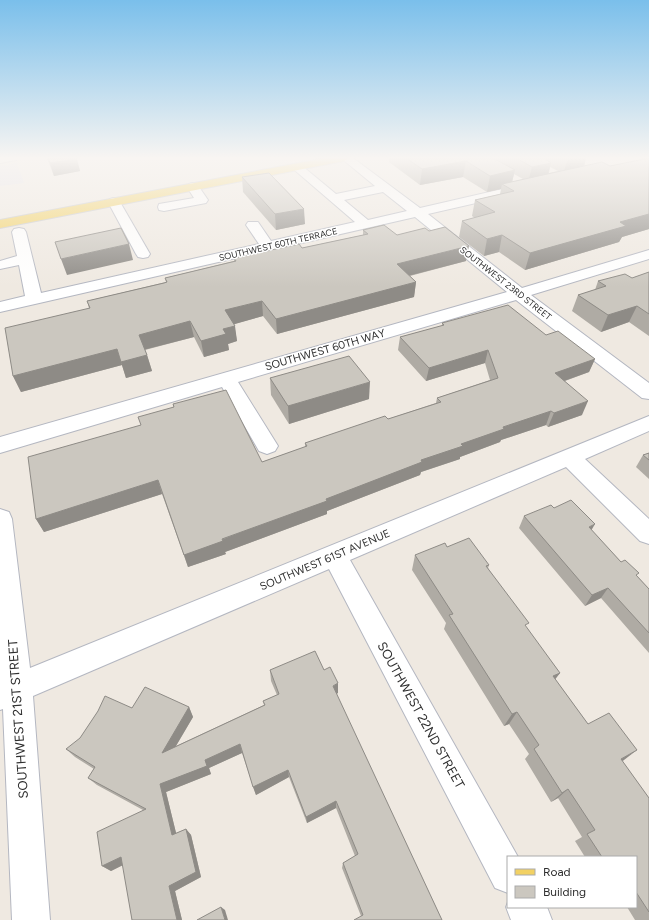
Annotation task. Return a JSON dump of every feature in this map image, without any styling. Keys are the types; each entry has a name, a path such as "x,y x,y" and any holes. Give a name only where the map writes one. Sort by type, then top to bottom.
{"main road":[{"path":"0,224 120,201"},
{"path":"0,218 27,206"}],"street":[{"path":"164,207 197,201"},
{"path":"337,201 365,224"},
{"name":"SOUTHWEST 23RD STREET","path":"403,201 519,294 649,393"},
{"name":"SOUTHWEST 60TH TERRACE","path":"0,307 468,201"},
{"path":"114,202 143,254"},
{"path":"253,225 267,246"},
{"path":"19,232 34,299"},
{"name":"SOUTHWEST 60TH WAY","path":"0,445 519,294 649,254"},
{"path":"0,264 25,259"},
{"path":"227,379 267,446"},
{"name":"SOUTHWEST 61ST AVENUE","path":"8,692 649,423"},
{"path":"570,457 649,534"},
{"name":"SOUTHWEST 21ST STREET","path":"0,519 8,692 31,920"},
{"name":"SOUTHWEST 22ND STREET","path":"335,556 507,873"},
{"path":"526,908 532,920"}],"building":[{"path":"263,201 296,201 304,209 275,214"},
{"path":"477,201 649,201 649,214 620,222 626,226 530,253 502,235 487,239 462,221 495,212"},
{"path":"384,225 397,235 425,228 429,231 445,227 469,246 397,264 416,282 276,319 262,301 225,310 235,326 223,329 226,334 201,341 190,321 139,335 147,355 121,362 117,349 13,376 5,328 90,308 87,301 164,283 167,282 165,278 236,261 234,258 299,244 302,248 368,234 363,230"},
{"path":"121,228 129,244 61,259 55,242"},
{"path":"649,272 649,314 637,306 608,315 578,295 606,286 598,281 625,274 632,278"},
{"path":"508,305 546,335 558,331 595,359 555,373 588,401 554,413 551,411 503,427 504,429 461,444 463,446 421,460 422,462 326,499 327,501 222,539 223,541 184,555 158,480 36,519 28,457 141,425 138,417 174,407 173,404 226,390 262,462 307,446 305,443 385,416 388,419 441,402 437,398 498,378 488,350 429,368 400,337 444,325 442,323"},
{"path":"349,356 370,382 288,406 270,378"},
{"path":"649,453 649,460 643,455"},
{"path":"571,500 595,524 589,527 621,562 625,560 639,573 636,575 649,589 649,633 608,588 592,595 524,516 551,505 554,508"},
{"path":"469,538 489,565 486,566 529,623 525,625 560,673 553,676 588,724 609,713 637,750 621,759 649,798 649,912 637,894 637,856 601,856 587,834 595,830 568,789 562,793 534,749 539,745 517,712 512,714 449,615 453,614 415,555 445,543 447,547"},
{"path":"315,651 324,670 330,667 338,683 333,686 442,920 354,920 363,915 343,863 358,854 336,801 306,817 288,770 253,787 240,744 205,760 207,766 160,784 172,835 186,829 196,872 169,886 177,920 132,920 121,857 102,866 97,832 146,809 88,778 95,767 66,749 80,738 98,711 105,696 132,708 145,687 189,707 162,753 265,705 263,701 279,694 270,670"},
{"path":"221,907 225,920 197,920"}]}
